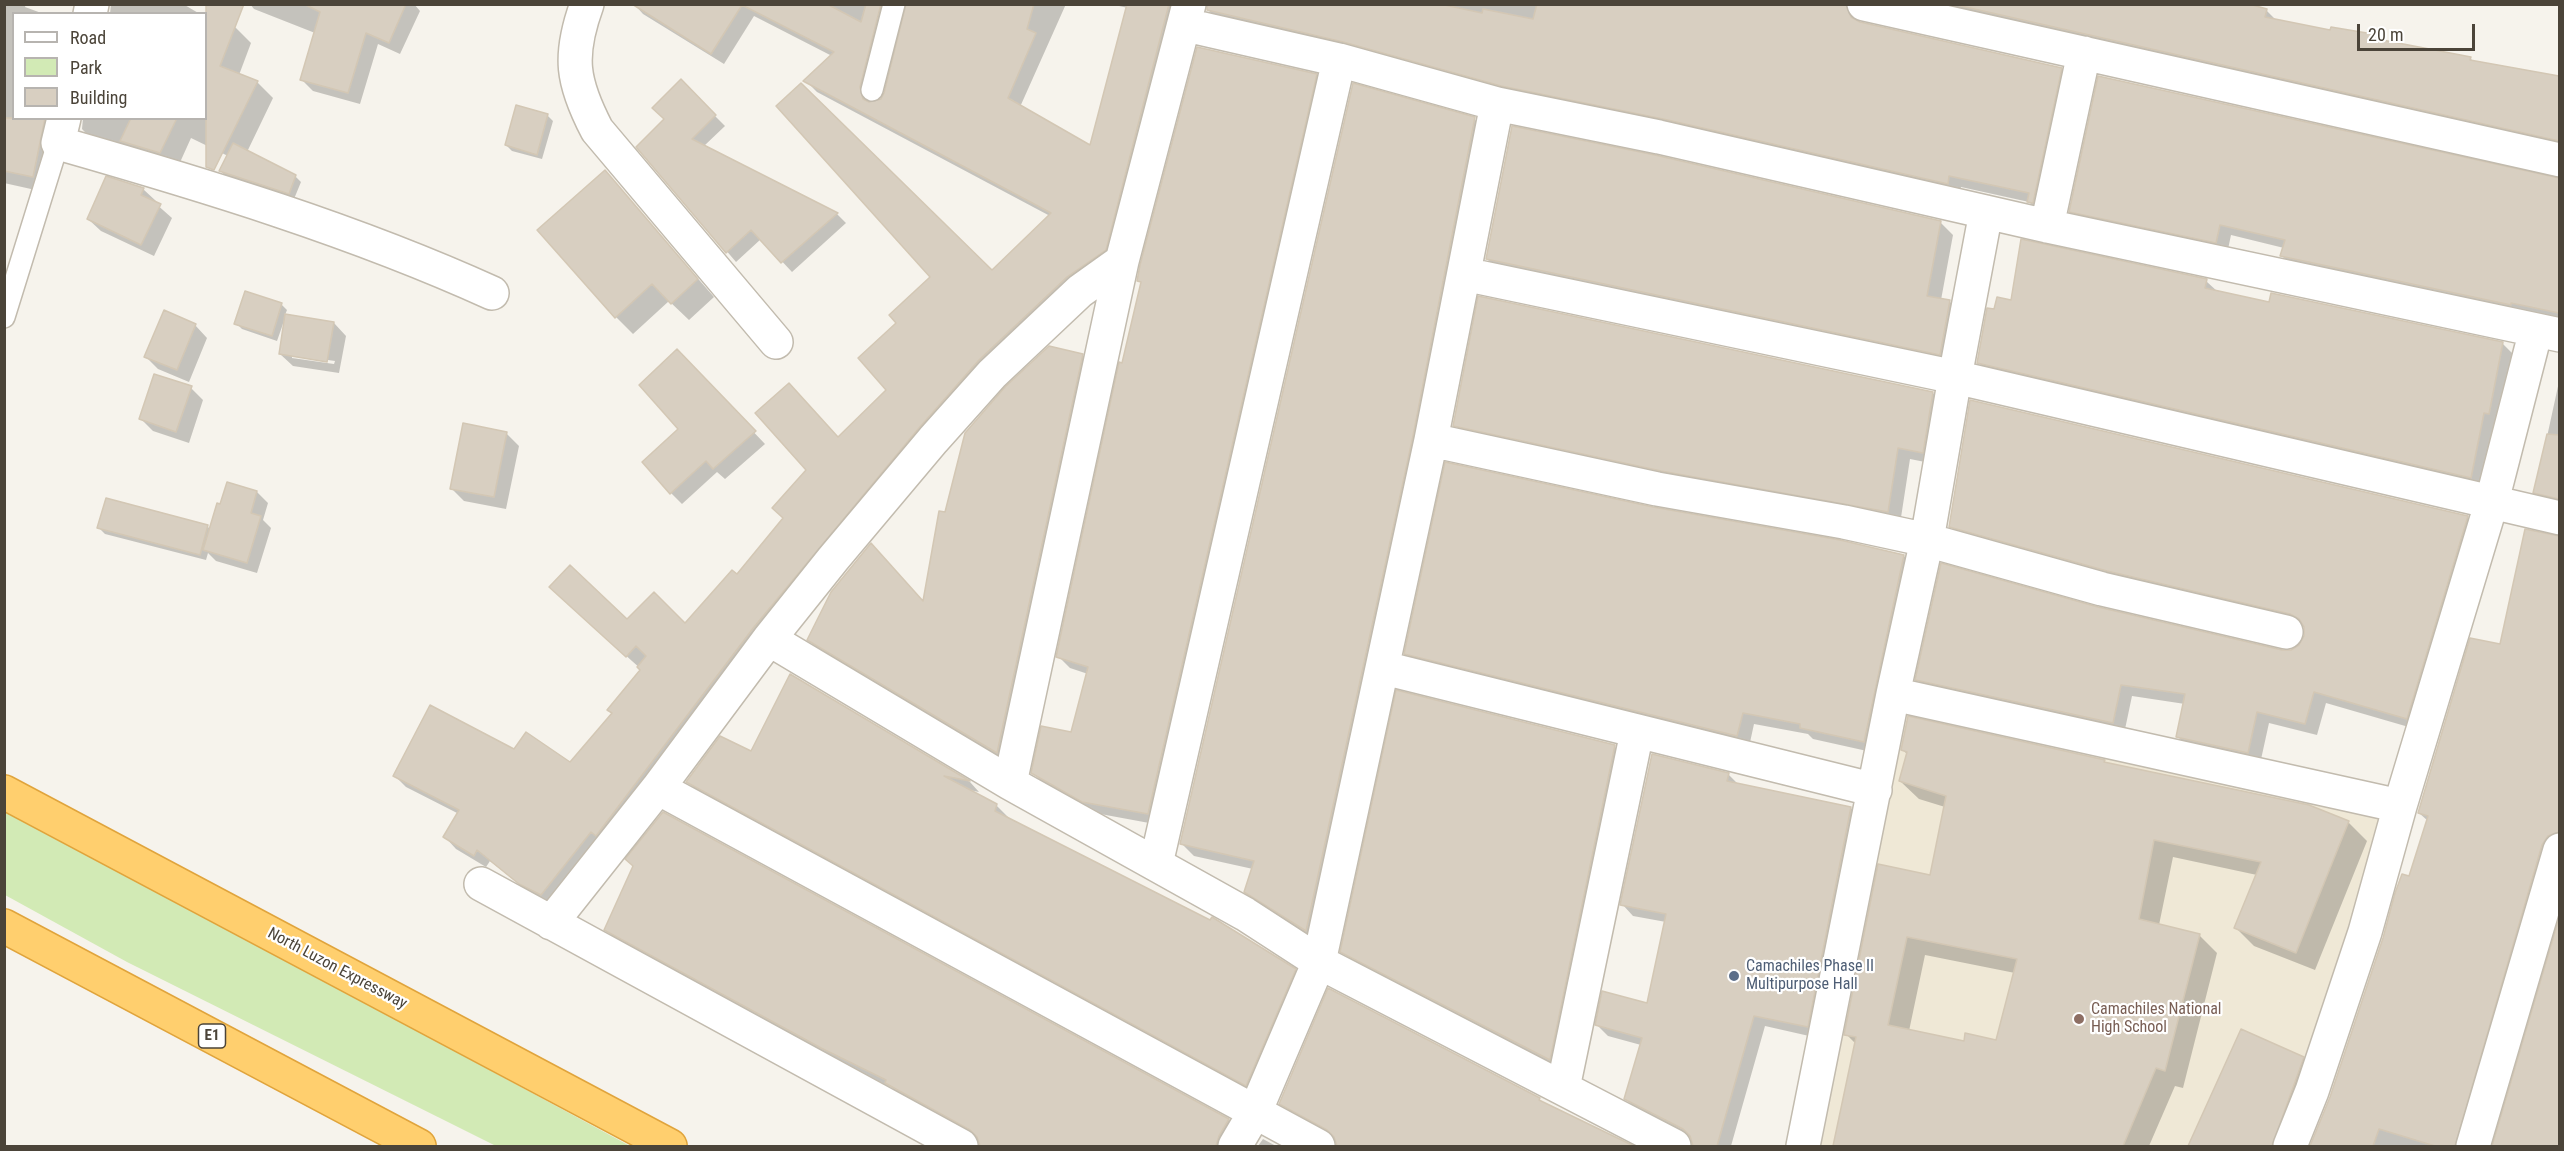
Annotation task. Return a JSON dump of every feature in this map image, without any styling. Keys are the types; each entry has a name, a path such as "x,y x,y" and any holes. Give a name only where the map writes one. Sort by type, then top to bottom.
{"highway":[{"name":"North Luzon Expressway","path":"4,792 670,1146"},
{"name":"E1","path":"4,926 420,1146"}],"street":[{"path":"587,4 579,28 575,56 576,78 581,99 597,130 776,342"},
{"path":"1864,4 2559,160"},
{"path":"1010,783 1122,261 1188,15 1497,104 1659,137 2047,226 2272,272 2548,333 2492,501 2400,806 2365,932 2312,1091 2290,1146"},
{"path":"2047,226 2084,53"},
{"path":"1156,864 1339,60"},
{"path":"1235,1146 1255,1112 1320,962 1384,668 1497,104"},
{"path":"61,130 208,186 414,259 492,292"},
{"path":"1803,1146 1893,694 1927,540 1986,212"},
{"path":"551,923 658,788 769,639 833,558 992,374 1080,291 1122,261"},
{"path":"1464,274 1955,377 2559,518"},
{"path":"1431,440 1657,489 1844,522 1927,540 2103,589 2286,632"},
{"path":"769,639 1010,783 1245,914 1320,962 1674,1146"},
{"path":"1384,668 1875,790"},
{"path":"1893,694 2400,806"},
{"path":"1563,1088 1637,732"},
{"path":"658,788 1318,1146"},
{"path":"2473,1146 2559,850"},
{"path":"481,884 961,1146"}],"lane":[{"path":"872,90 894,4"},
{"path":"4,317 61,130"}],"shaded area":[{"name":"Camachiles National High School","path":"1906,708 2382,809 2354,913 2278,1146 1809,1146"}],"green space":[{"path":"4,807 630,1146 496,1146 127,962 5,895"}],"building":[{"path":"206,4 244,4 220,66 258,81 214,170 206,167"},
{"path":"304,4 406,4 389,43 366,33 348,93 300,80 320,12"},
{"path":"632,4 827,4 861,22 866,4 881,4 860,87 863,99 869,102 881,99 884,93 906,4 1034,4 1027,29 1036,33 1008,98 1090,145 1127,4 1169,4 1106,250 1067,277 979,360 919,428 754,627 596,836 591,832 541,895 519,884 477,850 474,856 443,837 459,810 393,776 430,705 514,749 526,732 570,762 612,713 607,710 640,670 637,667 646,656 636,646 626,657 549,587 570,565 627,619 654,592 685,623 732,570 737,574 783,518 772,508 806,470 755,413 789,383 838,437 886,390 858,358 896,323 889,315 930,277 776,106 801,83 992,270 1051,213 803,81 834,52 742,5 711,54"},
{"path":"1207,4 1440,4 1482,13 1483,9 1533,19 1537,4 1846,4 1851,17 1860,22 2062,68 2033,203 2027,202 2029,193 1949,176 1948,184 1663,119 1501,86 1343,42 1207,10"},
{"path":"1952,4 2249,4 2267,9 2265,17 2330,30 2331,27 2373,34 2372,38 2471,57 2470,60 2559,76 2559,141"},
{"path":"1197,47 1317,74 1148,814 1082,802 1031,773 1041,726 1071,732 1088,667 1056,657 1119,362 1122,363 1141,282 1137,281 1140,265"},
{"path":"2098,76 2559,178 2559,313 2280,256 2285,240 2220,225 2216,243 2069,212"},
{"path":"681,79 716,115 692,139 838,213 781,263 751,230 726,253 636,147 664,119 652,108"},
{"path":"1353,83 1475,117 1413,436 1306,931 1244,892 1254,861 1180,844"},
{"path":"516,105 548,114 537,155 505,145"},
{"path":"4,118 45,120 33,177 4,171"},
{"path":"130,120 176,120 160,153 120,141"},
{"path":"1512,126 1655,155 1941,221 1927,296 1950,300 1940,355 1486,259"},
{"path":"233,143 296,175 289,194 219,171"},
{"path":"605,170 698,279 671,304 652,284 615,318 537,230"},
{"path":"106,176 144,188 141,195 161,204 141,245 87,219"},
{"path":"2021,239 2207,279 2205,288 2269,302 2271,293 2503,342 2489,414 2484,413 2471,478 1977,363 1987,308 1994,309 1997,297 2011,300"},
{"path":"245,291 282,303 272,336 234,324"},
{"path":"1478,296 1933,392 1923,453 1898,448 1888,512 1661,471 1453,426"},
{"path":"164,310 196,324 177,370 144,357"},
{"path":"285,314 334,322 327,362 279,354"},
{"path":"1049,346 1083,354 997,753 807,640 831,592 871,543 923,601 939,511 945,512 965,433 1005,387"},
{"path":"677,349 756,431 713,469 706,461 670,494 642,462 678,429 639,385"},
{"path":"154,374 192,386 176,432 139,419"},
{"path":"1970,400 2468,516 2407,719 2314,692 2305,724 2257,712 2248,753 2176,737 2185,694 2121,685 2113,723 1915,680 1941,563 2098,607 2282,650 2291,650 2299,645 2304,636 2304,627 2299,619 2290,614 2107,571 1949,527"},
{"path":"463,423 507,432 494,497 450,489"},
{"path":"2547,434 2559,435 2559,499 2533,493"},
{"path":"1445,462 1653,507 1840,540 1904,555 1864,742 1800,728 1800,724 1743,713 1737,736 1404,654"},
{"path":"227,482 257,491 251,513 261,516 247,563 203,550 217,503 220,504"},
{"path":"106,498 208,525 200,555 97,528"},
{"path":"2525,529 2559,536 2559,832 2548,836 2542,845 2455,1146 2435,1146 2379,1129 2373,1146 2310,1146 2330,1097 2383,938 2395,893 2402,874 2409,876 2428,816 2418,813 2470,638 2500,644"},
{"path":"790,674 970,781 944,776 997,804 995,811 1210,920 1212,917 1296,969 1246,1086 686,782 720,736 751,751"},
{"path":"1396,690 1615,745 1550,1060 1340,952"},
{"name":"Camachiles National High School","path":"1908,716 2105,760 2104,762 2309,805 2349,821 2296,953 2234,928 2261,862 2154,840 2139,919 2200,934 2165,1071 2156,1068 2123,1146 1833,1146 1856,1037 1844,1035 1878,864 1930,875 1946,796 1899,781 1907,752 1901,750","holes":["1907,937 2017,959 1996,1040 1965,1033 1964,1041 1888,1025"]},
{"path":"1652,754 1729,773 1727,781 1851,807 1808,1027 1754,1016 1717,1146 1693,1146 1690,1136 1683,1129 1624,1099 1642,1038 1595,1025 1602,991 1647,1003 1666,914 1620,905"},
{"path":"663,812 1229,1119 1216,1146 980,1146 977,1137 970,1130 885,1083 886,1080 821,1048 604,930 633,866 625,859"},
{"path":"2559,918 2559,1146 2492,1146"},
{"path":"1328,988 1540,1098 1539,1100 1634,1146 1337,1146 1334,1137 1327,1130 1279,1104"},
{"path":"2241,1029 2304,1057 2272,1146 2188,1146"}],"place":[{"name":"Camachiles Phase II Multipurpose Hall","path":"1734,976"},
{"name":"Camachiles National High School","path":"2079,1019"}]}
